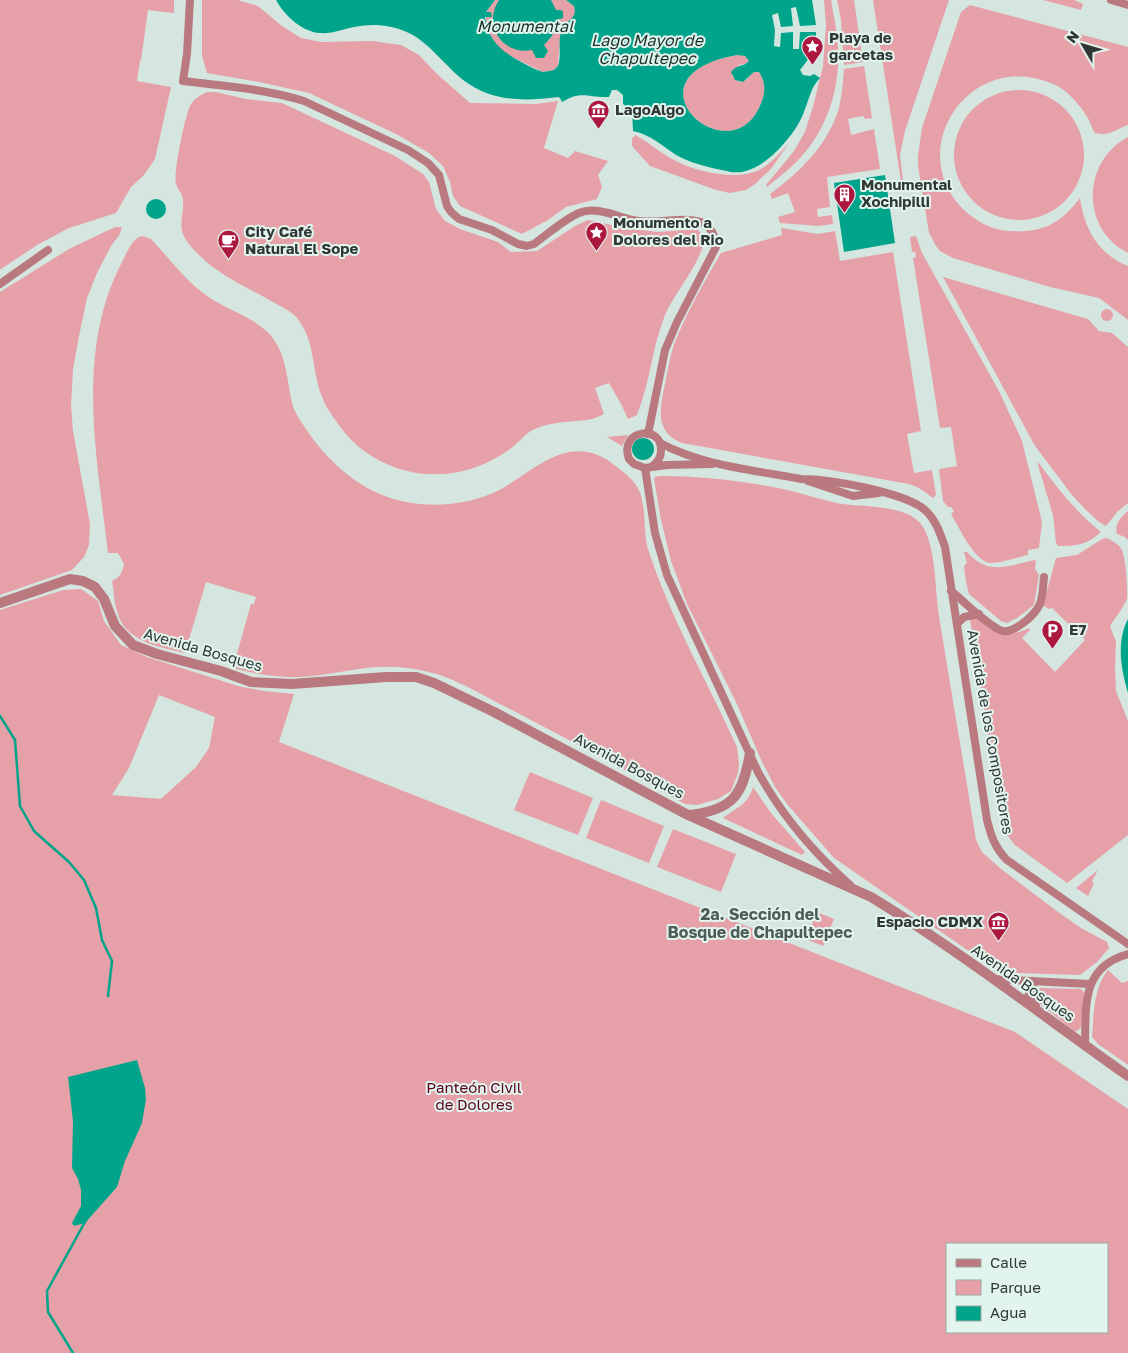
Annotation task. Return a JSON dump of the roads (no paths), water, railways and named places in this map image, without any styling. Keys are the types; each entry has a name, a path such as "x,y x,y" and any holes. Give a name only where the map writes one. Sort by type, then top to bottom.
{"street":[{"path":"190,0 187,54 183,81 288,96 304,101 408,150 428,163 439,175 447,206 459,219 492,230 518,244 527,246 534,244 579,213 588,211 641,221 689,220 702,222 710,228 716,241 716,247 677,322 666,350 648,434"},
{"path":"1111,0 1128,5"},
{"path":"0,284 48,250"},
{"path":"648,467 660,458 662,453 660,443 655,437 640,433 630,439 627,449 629,459 634,464 648,467 719,464"},
{"name":"Avenida de los Compositores","path":"660,443 680,452 719,464 801,479 853,496 883,493 907,499 931,516 939,528 945,547 990,833 997,848 1007,860 1128,944"},
{"path":"648,467 655,532 667,575 766,786 799,832 828,866 853,888"},
{"path":"951,591 1001,631 1012,630 1021,625 1037,610 1044,577"},
{"name":"Avenida Bosques","path":"0,603 70,579 83,581 95,587 104,599 114,626 133,645 251,682 292,684 386,677 416,677 453,691 688,815 853,888 896,912 1036,1009 1128,1076"},
{"path":"957,624 964,617 979,614"},
{"path":"688,815 705,813 716,809 728,804 735,797 747,775 750,753"},
{"path":"1085,1046 1086,1013 1090,984 1095,975 1110,961 1128,954"},
{"path":"993,979 1090,984"},
{"path":"1033,982 1029,997 1036,1009"}],"water":[{"name":"Lago Mayor de Chapultepec","path":"276,0 495,0 486,12 491,12 492,17 485,17 493,40 510,56 543,72 554,70 558,66 562,29 575,14 574,6 566,0 812,0 816,25 816,49 800,70 803,75 810,76 814,74 820,78 813,89 799,122 781,147 762,164 754,168 747,171 731,172 694,163 676,155 650,138 633,131 632,111 623,104 623,95 617,90 612,90 609,97 580,95 562,102 558,97 512,99 498,96 472,86 459,77 425,44 413,35 399,29 382,25 371,25 329,33 313,32 294,22","holes":["737,55 745,56 749,61 731,72 735,80 743,82 754,72 759,72 762,76 764,90 759,108 744,126 725,131 707,126 692,114 684,99 686,82 703,66"]},
{"name":"Monumental","path":"499,0 551,0 556,10 563,11 563,18 557,20 552,36 544,45 548,51 544,58 536,58 532,50 522,51 512,48 498,37 493,19 494,10"},
{"path":"885,175 895,243 844,252 834,183"},
{"path":"152,199 160,199 166,205 166,213 160,219 152,219 146,213 146,205"},
{"path":"643,438 653,445 654,449 647,459 643,460 633,453 632,449 639,439"},
{"path":"1128,619 1128,693 1123,675 1121,646 1124,628"},
{"path":"137,1060 146,1099 142,1123 125,1161 117,1187 85,1223 74,1226 72,1223 81,1206 81,1190 72,1168 73,1121 68,1077"}],"waterway":[{"path":"0,716 15,740 20,806 34,831 69,862 84,880 96,908 102,940 112,961 108,996"},
{"path":"73,1353 48,1312 47,1291 86,1220"}],"place":[{"name":"Playa de garcetas","path":"813,66"},
{"name":"LagoAlgo","path":"599,129"},
{"name":"Monumental Xochipilli","path":"845,213"},
{"name":"Monumento a Dolores del Rio","path":"597,251"},
{"name":"City Café Natural El Sope","path":"229,260"},
{"name":"E7","path":"1053,649"},
{"name":"Espacio CDMX","path":"999,941"}],"district":[{"name":"2a. Sección del Bosque de Chapultepec","path":"760,923"}],"park label":[{"name":"Panteón Civil de Dolores","path":"474,1096"}]}
